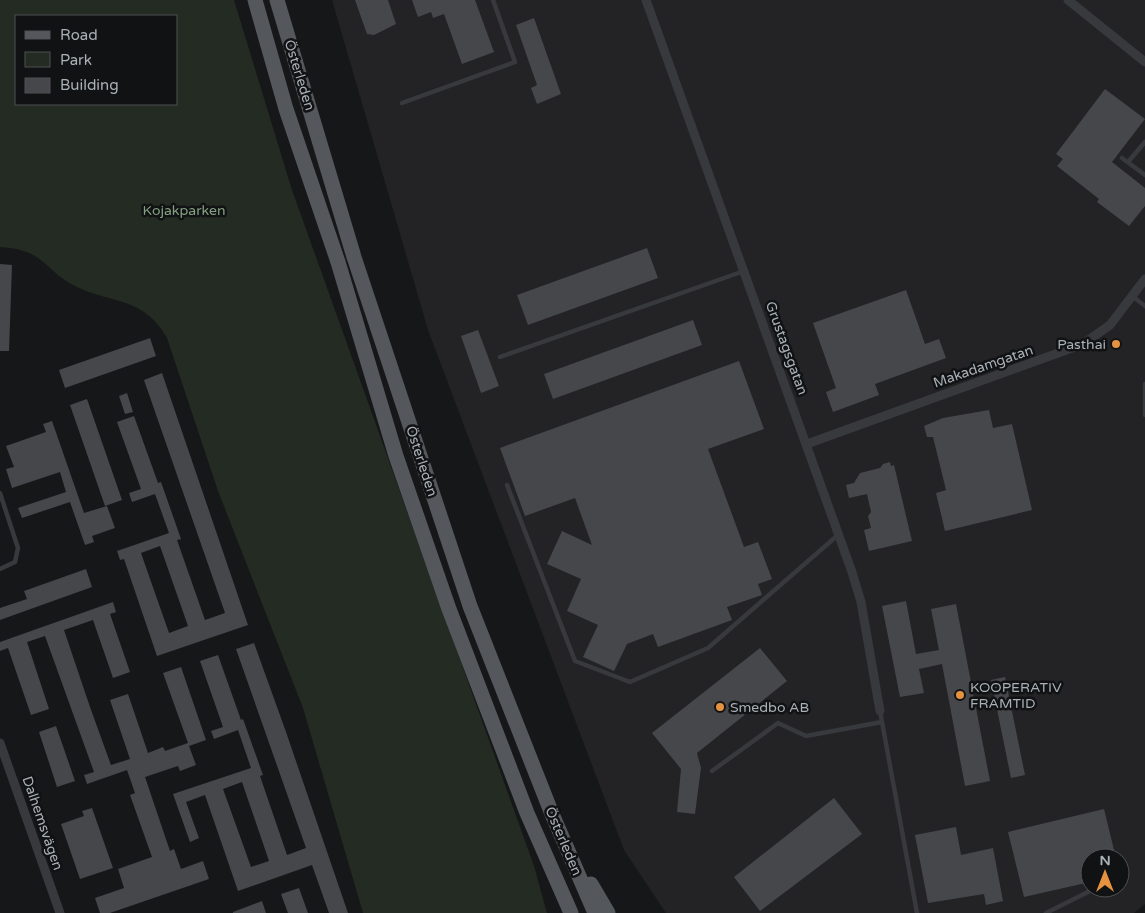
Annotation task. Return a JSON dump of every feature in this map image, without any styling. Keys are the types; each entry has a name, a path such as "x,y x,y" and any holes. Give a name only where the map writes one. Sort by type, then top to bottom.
{"main road":[{"path":"249,0 286,109"},
{"name":"Österleden","path":"255,0 286,109 338,262 396,456 449,609 527,813 571,913"},
{"name":"Österleden","path":"277,0 354,257 470,606 552,814 595,913"},
{"path":"527,813 559,913"},
{"path":"552,814 608,913"}],"street":[{"name":"Grustagsgatan","path":"646,0 839,535 861,602 880,711"},
{"path":"1068,0 1145,62"},
{"name":"Makadamgatan","path":"807,444 1083,344 1110,325 1145,279"},
{"name":"Dalhemsvägen","path":"0,743 60,913"}],"lane":[{"path":"402,103 516,62 493,0"},
{"path":"1128,162 1145,142"},
{"path":"1122,158 1145,175"},
{"path":"500,357 744,271"},
{"path":"1132,296 1145,306"},
{"path":"1145,384 1145,415"},
{"path":"507,485 575,661 630,682 708,648 839,535"},
{"path":"0,493 18,554 12,564 0,568"},
{"path":"880,711 917,913"},
{"path":"712,770 778,723 806,736 882,722"},
{"path":"1046,913 1080,896"}],"shaded area":[{"path":"332,0 1145,0 1145,904 1134,913 666,913 624,850 428,330"}],"green space":[{"name":"Kojakparken","path":"0,0 234,0 292,190 534,866 547,913 363,913 303,708 218,491 167,338 158,325 138,308 77,287 66,281 36,256 15,249 0,247"}],"building":[{"path":"355,0 388,0 396,24 374,35 367,34"},
{"path":"412,0 475,0 494,52 462,64 444,14 433,18 431,12 418,17"},
{"path":"534,18 561,94 537,104 531,88 537,85 516,25"},
{"path":"1105,89 1145,119 1112,162 1145,188 1145,206 1129,226 1097,202 1099,199 1057,166 1063,159 1056,154"},
{"path":"647,248 658,278 528,325 517,295"},
{"path":"0,264 12,265 9,351 0,351"},
{"path":"906,290 925,344 939,339 946,358 875,384 879,395 833,412 826,392 836,388 813,323"},
{"path":"693,320 702,345 553,399 544,374"},
{"path":"478,330 499,386 481,393 461,336"},
{"path":"150,338 156,356 65,388 59,370"},
{"path":"739,361 764,429 708,449 744,547 758,542 772,579 758,584 762,595 727,607 732,620 658,647 653,634 627,644 614,671 583,657 598,625 567,611 581,579 547,564 562,531 592,545 575,498 525,516 500,448"},
{"path":"162,373 248,625 157,656 124,559 120,560 117,551 169,533 155,494 132,502 129,493 141,489 117,422 134,416 158,483 161,482 181,539 177,540 205,620 225,613 144,380","holes":["160,546 188,626 169,633 141,553"]},
{"path":"127,393 133,412 125,414 119,396"},
{"path":"87,399 122,500 105,506 70,405"},
{"path":"989,410 993,428 1012,424 1032,510 945,531 936,493 946,490 933,437 927,437 924,426 943,418"},
{"path":"52,421 84,513 107,506 115,528 92,536 94,542 85,545 70,502 22,518 18,508 66,492 60,472 12,488 6,469 14,467 6,446 46,432 43,424"},
{"path":"890,462 891,466 894,465 912,541 869,551 864,530 871,528 868,516 871,512 867,494 849,498 846,485 854,483 860,473 880,468 883,464"},
{"path":"86,569 92,587 0,620 0,608 27,599 24,591"},
{"name":"KOOPERATIV FRAMTID","path":"906,601 916,654 939,650 931,609 956,604 990,781 965,786 942,664 919,669 924,693 900,697 882,606"},
{"path":"113,602 116,612 110,614 130,672 113,678 93,620 64,630 90,707 111,765 130,759 110,700 128,694 148,753 163,747 165,751 188,743 163,673 181,667 206,740 189,746 196,765 180,771 178,766 145,777 170,851 174,849 181,869 203,861 209,879 110,913 100,913 95,898 124,888 118,869 152,857 130,795 135,793 127,770 87,784 84,775 94,772 45,636 27,642 49,709 31,715 8,648 0,651 0,642"},
{"path":"254,643 348,913 329,913 312,865 238,891 205,795 186,802 199,838 190,842 173,794 251,768 238,730 214,739 211,731 223,727 200,661 218,655 263,775 260,776 287,855 306,848 236,649","holes":["242,782 269,861 251,867 223,789"]},
{"name":"Smedbo AB","path":"760,648 787,681 697,753 701,768 695,814 677,812 681,769 652,733"},
{"name":"KOOPERATIV FRAMTID","path":"1005,677 1025,775 1011,778 991,680"},
{"path":"56,726 75,781 57,787 39,732"},
{"path":"834,798 862,834 760,911 734,877"},
{"path":"92,808 113,868 80,879 61,824 84,816 82,811"},
{"path":"1104,809 1114,848 1080,848 1080,884 1024,897 1008,832"},
{"path":"956,827 961,855 993,848 1003,901 986,905 984,894 928,903 915,835"},
{"path":"299,888 308,913 288,913 281,894"},
{"path":"262,901 266,913 233,913 233,912"}],"place":[{"name":"Pasthai","path":"1116,344"},
{"name":"KOOPERATIV FRAMTID","path":"960,695"},
{"name":"Smedbo AB","path":"720,707"}]}
